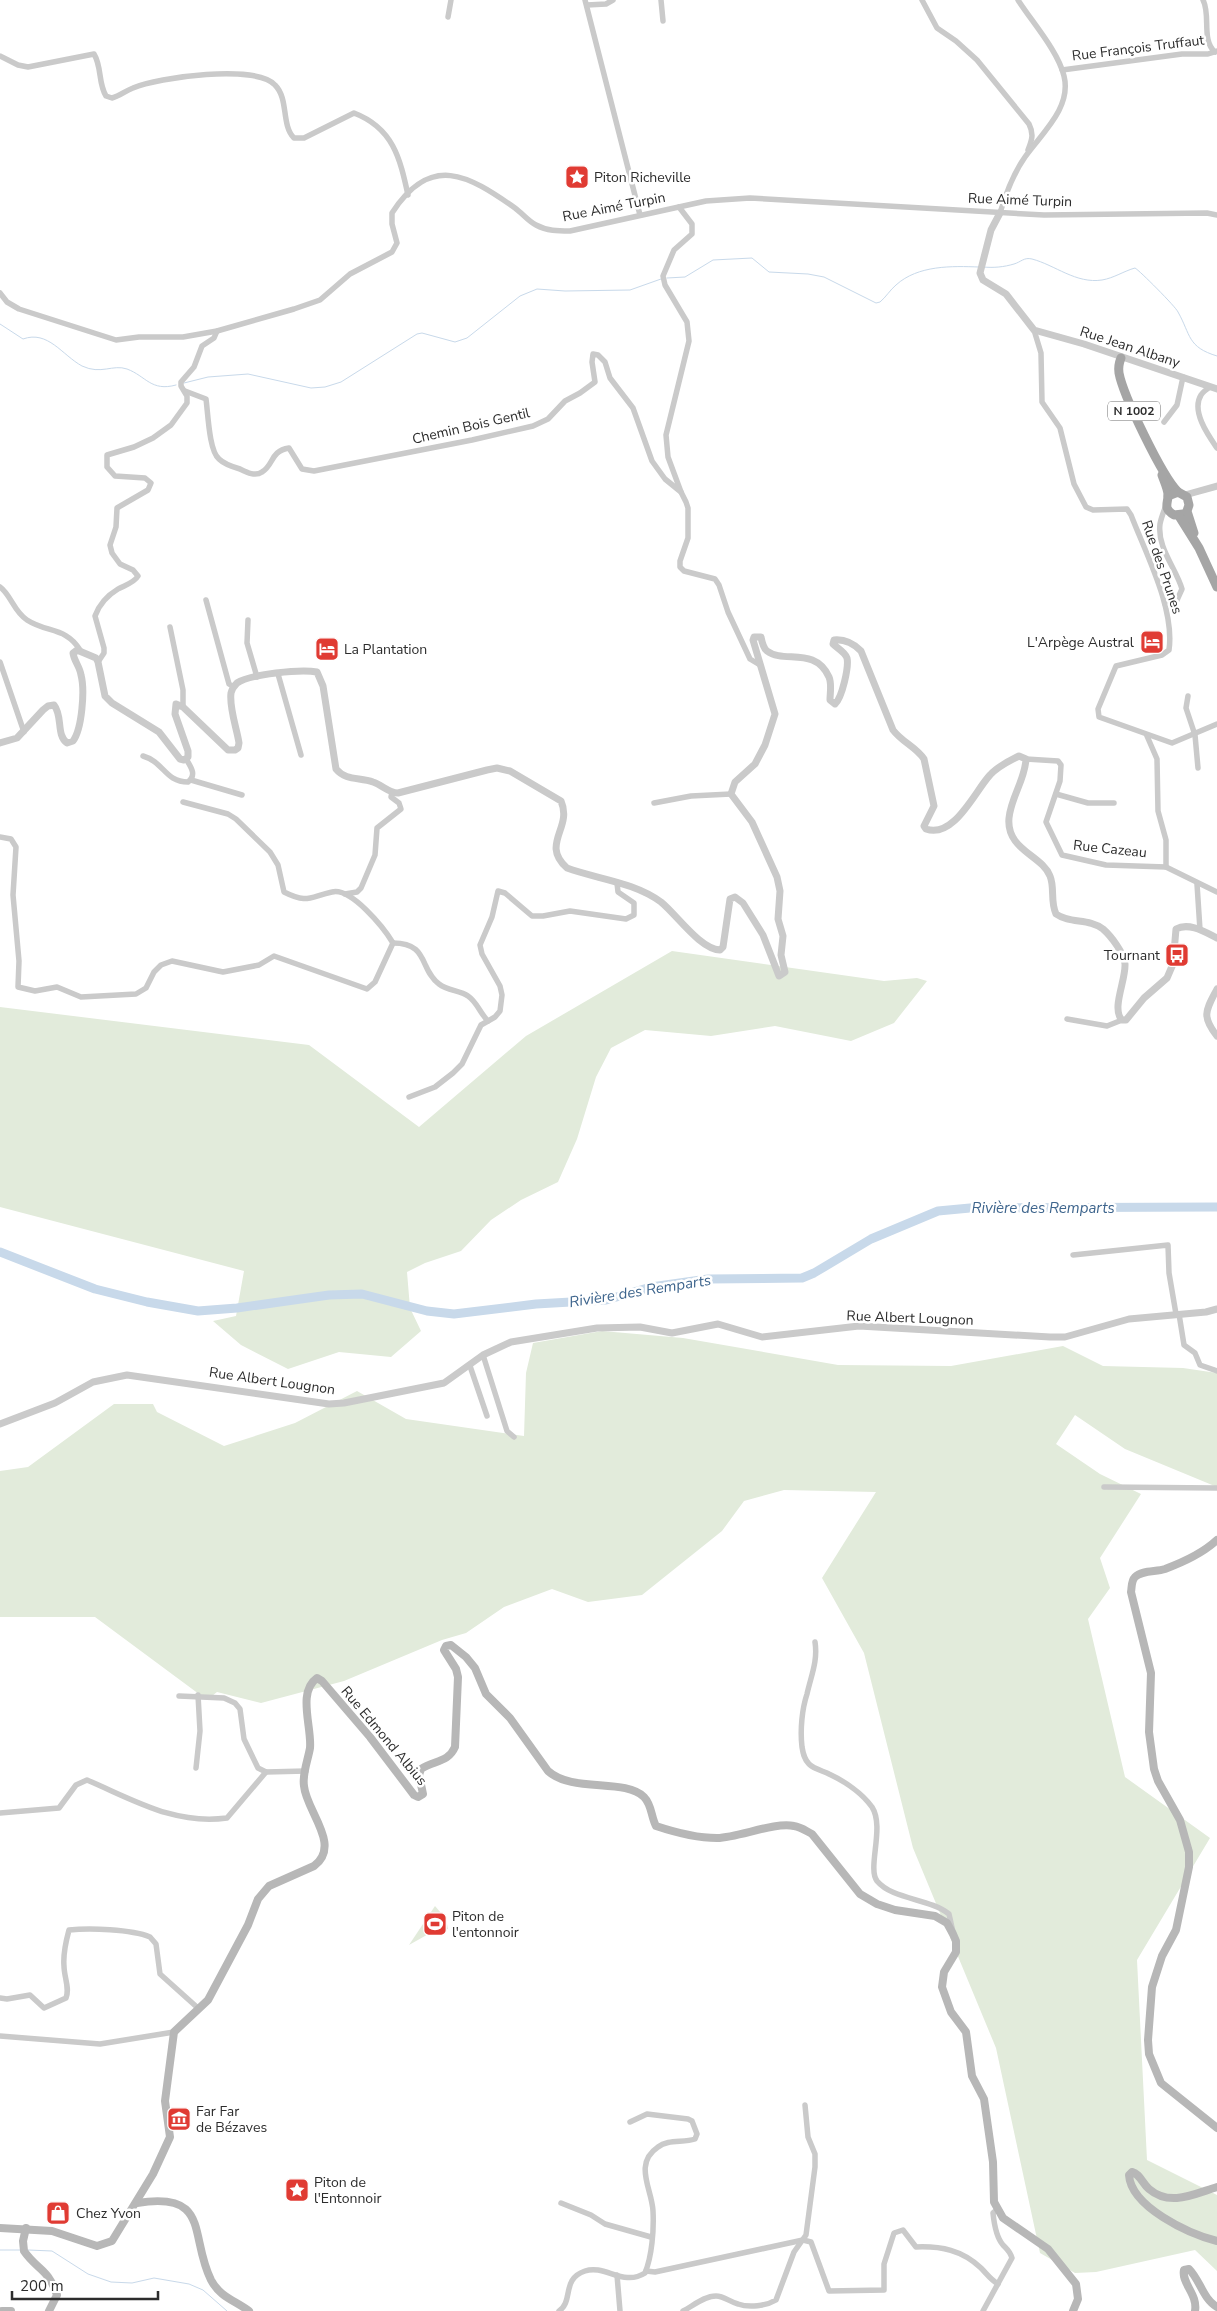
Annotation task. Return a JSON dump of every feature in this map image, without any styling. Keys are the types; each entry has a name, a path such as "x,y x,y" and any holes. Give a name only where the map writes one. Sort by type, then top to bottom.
{"main road":[{"name":"N 1002","path":"1121,358 1118,364 1119,373 1130,403 1158,462 1185,500 1198,548"},
{"name":"N 1002","path":"1158,462 1167,500"},
{"path":"1167,500 1185,500 1176,515 1167,510 1167,500"},
{"name":"N 1002","path":"1176,515 1198,548 1217,587"},
{"path":"1217,1540 1204,1551 1187,1560 1163,1570 1142,1573 1135,1577 1131,1592 1151,1674 1149,1732 1154,1769 1180,1820 1189,1852 1189,1867 1176,1930 1162,1956 1152,1987 1148,2040 1149,2054 1161,2083 1217,2128"},
{"name":"Rue Edmond Albius","path":"174,2032 208,2000 248,1925 258,1898 263,1892 270,1886 314,1866 320,1862 324,1854 322,1835 303,1784 310,1746 306,1713 308,1691 311,1684 317,1678 322,1681 365,1730 414,1796 418,1797 423,1794 419,1775 421,1769 446,1759 452,1755 455,1747 458,1677 456,1669 444,1650 446,1646 451,1645 466,1657 475,1668 486,1694 510,1718 548,1771 555,1777 569,1781 626,1789 640,1794 647,1801 656,1826 666,1829 716,1838 781,1826 793,1825 802,1828 812,1834 860,1894 868,1900 895,1910 935,1916 946,1923 953,1934"},
{"path":"953,1934 956,1941 956,1952 944,1972 942,1988 951,2012 966,2032 972,2076 984,2099 993,2162 994,2202 1003,2218 1048,2249 1072,2278 1078,2290 1078,2299 1073,2311"},
{"path":"0,2228 25,2231 52,2231 91,2245 102,2246 112,2241 137,2203 161,2159 170,2137 166,2092 174,2032"},
{"path":"1217,2187 1183,2198 1163,2198 1147,2188 1137,2174 1132,2172 1129,2175 1129,2180 1139,2198 1149,2207 1175,2224 1217,2241"},
{"path":"137,2203 165,2201 175,2203 188,2211 197,2228 211,2280 225,2298 249,2311"},
{"path":"25,2231 22,2247 26,2254 45,2270 53,2282 57,2295 49,2311"},
{"path":"1195,2311 1195,2300 1184,2277 1184,2270 1189,2269 1193,2273 1208,2298 1217,2307"},
{"path":"2,2311 11,2311"}],"street":[{"path":"448,18 451,0"},
{"path":"613,0 606,4 586,2 640,215"},
{"path":"660,0 663,21"},
{"path":"922,0 937,28 956,41 977,60 1029,124 1033,132 1033,138 1009,187 1000,213"},
{"path":"1018,0 1043,36 1062,70 1064,88 1056,117 1026,155"},
{"path":"1203,0 1206,7 1208,41 1216,51"},
{"name":"Rue François Truffaut","path":"1062,70 1216,51"},
{"path":"0,56 18,65 28,67 94,54 97,59 102,89 106,96 112,98 131,88 152,82 205,74 240,75 270,80 282,94 289,129 294,138 304,138 354,113 366,118 396,149 408,195"},
{"name":"Rue Aimé Turpin","path":"0,293 6,302 19,310 116,340 139,337 184,337 217,331 320,300 350,274 395,250 397,240 391,218 396,208 424,180 437,175 453,175 473,181 517,209 535,225 545,229 570,231 706,201 775,198 1044,215 1207,213 1217,215"},
{"path":"679,206 692,224 692,234 674,250 663,279 682,311 688,330 689,341 666,435 668,458 688,508 688,538 680,560 680,567 684,571 715,579 750,659 760,665"},
{"name":"Rue des Prunes","path":"1000,213 991,230 982,264 980,272 983,280 1012,300 1034,330 1041,353 1042,402 1060,428 1074,484 1086,507 1093,510 1127,509 1131,515 1169,615 1169,650 1162,655 1116,666 1098,709 1099,717 1147,736 1172,743 1195,735 1217,724"},
{"name":"Rue Jean Albany","path":"1034,330 1184,377 1213,388"},
{"path":"98,662 104,653 104,648 95,616 97,611 114,592 134,581 138,576 134,570 120,564 112,553 111,540 116,527 116,508 148,490 151,483 145,478 122,478 110,473 106,459 109,454 134,447 153,438 171,425 186,407 188,400 181,382 194,367 202,346 214,338 217,331"},
{"name":"Chemin Bois Gentil","path":"185,391 206,400 214,452 219,459 249,473 258,474 264,471 273,456 281,449 288,448 302,469 314,471 533,426 548,419 565,401 580,394 595,382 592,362 593,354 598,355 605,362 610,378 633,408 652,461 665,479 681,492"},
{"path":"1164,422 1176,405 1184,377"},
{"path":"1213,388 1201,395 1198,407 1204,426 1217,448"},
{"path":"1185,500 1217,486"},
{"path":"1185,500 1199,494 1217,491"},
{"path":"1165,604 1177,600 1182,589 1168,559 1160,526 1167,500"},
{"path":"1160,526 1166,518 1176,515"},
{"path":"0,587 20,615 27,621 74,639 80,650 98,662 105,696 117,706 146,722 159,732 180,759 186,759"},
{"path":"206,600 229,684 234,687"},
{"path":"248,620 247,643 257,677"},
{"path":"170,627 183,690 183,707"},
{"path":"191,780 193,771 186,759 188,754 187,745 174,710 178,704 228,750 236,750 239,743 231,698 234,687 240,682 257,677 308,670 317,672 323,686 336,769 341,775 375,782 392,792 398,793 497,768 510,771 561,801 565,818 555,842 559,861 567,868 636,889 659,901 702,942 715,950 720,950 723,947 730,899 735,897 743,903 763,935 777,974 784,975 781,955 783,936 778,919 780,890 777,877 752,822 731,794 731,788 735,782 755,764 765,745 774,720 773,704 753,640 754,637 761,637 765,649 773,654 804,657 820,665 829,677 830,700 835,704 842,692 847,659 833,644 834,640 847,642 856,646 861,651 893,730 900,739 919,752 924,759 934,806 924,826 932,831 948,826 969,804 991,774 1001,765 1019,756 1026,759 1026,768 1012,805 1010,827 1022,849 1050,876 1052,900 1056,914 1066,920 1090,923 1103,929 1115,943 1124,960 1124,974 1117,1012 1122,1020"},
{"path":"0,743 17,738 43,710 48,706 54,705 58,709 62,738 67,743 75,738 81,710 82,682 73,653 80,650"},
{"path":"0,662 24,732"},
{"path":"278,674 301,755"},
{"path":"1188,696 1186,708 1195,735 1198,768"},
{"path":"1147,736 1157,758 1158,812 1166,840 1166,867"},
{"path":"143,756 155,761 174,780 185,782 191,780 242,795"},
{"name":"Rue Cazeau","path":"1026,759 1058,762 1061,770 1056,794 1046,822 1062,856 1106,865 1166,867 1197,884 1217,892"},
{"path":"345,894 357,892 361,888 375,855 377,828 401,809 399,803 391,797 392,792"},
{"path":"654,803 691,796 731,794"},
{"path":"1056,794 1088,803 1114,803"},
{"path":"183,802 228,814 236,819 270,852 278,865 284,892 309,899 333,892 345,894 364,907 393,943"},
{"path":"0,837 11,839 16,847 12,895 19,961 18,987 26,990 57,988 81,997 136,994 146,988 154,972 161,965 172,961 223,972 259,965 274,956 367,989 375,982 393,943"},
{"path":"409,1097 435,1087 462,1064 476,1032 484,1022 498,1014 502,995 480,945 492,917 498,891 502,891 532,916 542,916 570,910 604,917 630,918 635,911 634,903 618,892 617,883"},
{"path":"1197,884 1200,930"},
{"path":"1067,1019 1106,1026 1126,1020 1144,998 1168,978 1173,964 1176,929 1184,926 1200,930 1217,938"},
{"path":"393,943 403,943 412,947 424,959 437,982 447,989 470,997 488,1021"},
{"path":"1217,989 1205,1014 1208,1024 1217,1036"},
{"path":"1073,1255 1168,1245 1169,1273 1184,1345 1195,1353 1200,1365 1217,1371"},
{"name":"Rue Albert Lougnon","path":"0,1424 55,1403 93,1382 127,1375 329,1404 344,1403 444,1383 483,1355 511,1342 597,1328 640,1327 672,1333 718,1324 762,1337 859,1326 1065,1337 1129,1319 1206,1312 1217,1309"},
{"path":"483,1355 507,1431 514,1437"},
{"path":"470,1366 487,1416"},
{"path":"1104,1487 1217,1488"},
{"path":"815,1642 817,1652 815,1668 804,1705 802,1744 805,1759 810,1765 831,1775 859,1794 872,1807 876,1817 877,1834 874,1873 876,1879 882,1886 895,1893 942,1908 950,1914 953,1934"},
{"path":"196,1768 200,1731 198,1695"},
{"path":"178,1696 198,1695 224,1698 240,1709 244,1739 258,1768 266,1772 306,1771"},
{"path":"0,1812 59,1808 76,1785 87,1780 147,1808 196,1820 227,1818 266,1772"},
{"path":"0,1998 7,1999 30,1995 44,2008 66,1998 68,1993 63,1965 69,1930 86,1929 150,1937 156,1944 160,1974 199,2009"},
{"path":"0,2036 100,2044 174,2032"},
{"path":"683,2311 705,2299 716,2296 749,2306 765,2304 776,2300 794,2252 806,2235 816,2167 808,2136 805,2105"},
{"path":"630,2122 651,2114 688,2119 692,2121 698,2134 695,2139 666,2143 657,2147 644,2167 653,2209 646,2271"},
{"path":"561,2203 591,2215 605,2224 651,2238"},
{"path":"983,2311 1012,2258 1008,2249 1002,2244 996,2229 994,2213 998,2209"},
{"path":"559,2311 564,2306 569,2284 579,2274 591,2270 633,2278 646,2271 655,2272 803,2240 811,2242 829,2291 884,2290 884,2264 894,2233 903,2230 916,2247 948,2248 981,2268 990,2279 998,2284"},
{"path":"617,2275 620,2311"}],"green space":[{"path":"672,951 884,981 917,978 927,981 894,1023 851,1041 775,1026 711,1036 645,1030 611,1048 596,1077 577,1139 558,1182 521,1200 491,1220 461,1251 425,1263 407,1272 410,1308 421,1331 391,1357 339,1352 288,1369 241,1345 213,1321 236,1316 244,1271 0,1207 0,1007 309,1045 419,1127 526,1036"},
{"path":"602,1331 683,1338 838,1365 951,1366 1063,1346 1103,1366 1183,1368 1217,1373 1217,1487 1125,1449 1075,1415 1056,1444 1100,1474 1141,1494 1100,1558 1110,1588 1088,1619 1125,1777 1210,1838 1137,1960 1147,2160 1217,2195 1217,2271 1195,2250 1096,2272 1075,2273 1040,2253 996,2048 913,1848 864,1653 822,1578 876,1492 784,1490 744,1501 722,1531 642,1595 588,1602 552,1589 504,1607 466,1633 442,1640 344,1681 261,1703 217,1692 207,1700 95,1617 0,1617 0,1471 28,1467 114,1404 153,1404 157,1412 224,1446 295,1423 357,1391 406,1419 524,1436 526,1373 533,1343"},
{"name":"Piton de l'entonnoir","path":"435,1906 446,1919 448,1929 432,1932 409,1945"}],"waterway":[{"path":"667,278 685,277 713,260 752,258 769,272 808,274 824,277 876,303 880,302 905,278 925,270 947,267 979,267"},
{"path":"983,267 1006,266 1029,259 1041,262 1074,277 1092,280 1106,279 1135,268 1176,309 1195,344 1200,349 1217,356"},
{"path":"184,383 208,377 248,374 311,388 325,387 341,382 417,334 422,333 455,342 467,338 520,296 537,289 565,291 630,290 661,279"},
{"path":"0,324 23,339 32,337 47,341 89,369 122,368 134,372 155,385 167,387 176,385"},
{"name":"Rivière des Remparts","path":"0,1252 95,1289 147,1302 198,1311 237,1308 329,1295 362,1294 427,1311 454,1314 536,1304 606,1300 651,1287 708,1279 802,1278 814,1273 871,1239 938,1211 970,1208 1217,1207"},
{"path":"0,2250 22,2250"},
{"path":"28,2250 52,2251 88,2274 111,2282 132,2283 154,2278 189,2284 203,2290 227,2311"}],"place":[{"name":"Piton Richeville","path":"577,177"},
{"name":"L'Arpège Austral","path":"1152,642"},
{"name":"La Plantation","path":"327,649"},
{"name":"Tournant","path":"1177,955"},
{"name":"Piton de l'entonnoir","path":"435,1924"},
{"name":"Far Far de Bézaves","path":"179,2119"},
{"name":"Piton de l'Entonnoir","path":"297,2190"},
{"name":"Chez Yvon","path":"58,2213"}]}
